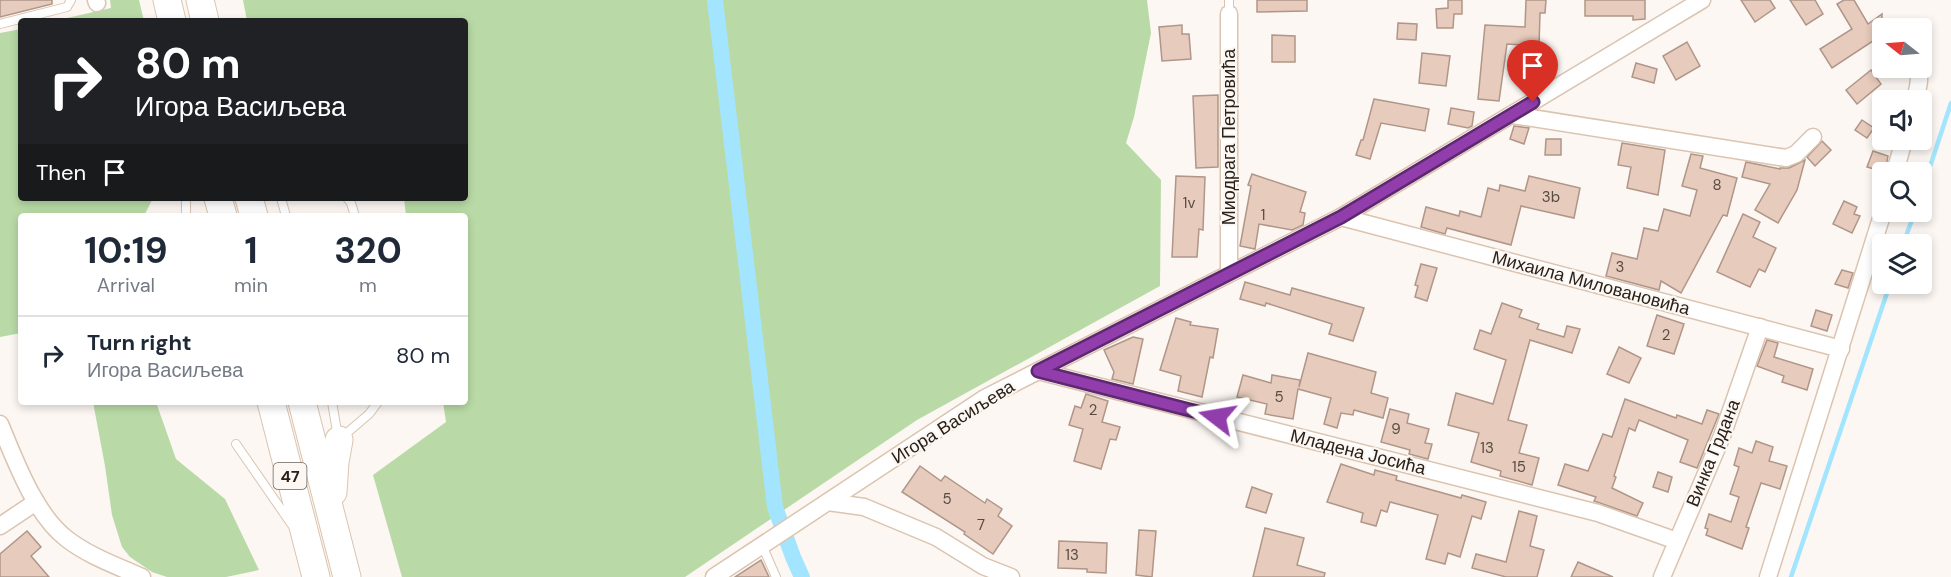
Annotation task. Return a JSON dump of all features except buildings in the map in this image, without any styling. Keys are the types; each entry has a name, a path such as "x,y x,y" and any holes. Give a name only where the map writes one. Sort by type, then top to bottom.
{"main road":[{"path":"167,0 171,18"},
{"path":"200,0 204,18"},
{"name":"47","path":"272,405 316,577"},
{"name":"47","path":"303,405 347,577"},
{"path":"338,543 333,490 334,462 339,440"}],"street":[{"name":"Игора Васиљева","path":"714,577 985,398 1341,217 1701,0"},
{"name":"Миодрага Петровића","path":"1229,7 1229,273"},
{"path":"1513,114 1786,158 1796,154 1813,137"},
{"name":"Михаила Миловановића","path":"1341,217 1841,349"},
{"path":"1768,577 1880,222"},
{"name":"Винка Грдана","path":"1662,577 1722,436 1760,327"},
{"name":"Младена Јосића","path":"1038,371 1598,513 1677,541"},
{"path":"0,424 36,502 49,521 66,539 142,577"},
{"path":"0,526 36,502"},
{"path":"828,502 864,507 936,537 983,566 1011,577"}],"lane":[{"path":"24,18 67,7 71,0"},
{"path":"0,24 18,19"},
{"path":"333,405 339,440"},
{"path":"339,440 369,414 376,405"},
{"path":"236,444 309,550"},
{"path":"766,542 777,577"}],"green space":[{"path":"110,0 139,0 143,18 67,18 111,8"},
{"path":"243,0 1147,0 1151,33 1134,117 1126,143 1161,180 1160,286 917,420 685,577 402,577 373,475 446,422 443,405 468,405 468,213 406,213 404,201 468,201 468,18 246,18"},
{"path":"18,30 18,201 152,201 146,213 18,213 18,334 0,337 0,33"},
{"path":"94,405 157,405 176,459 225,499 259,570 226,577 167,577 152,572 130,557 122,547 112,515"}],"waterway":[{"path":"715,0 775,507 802,577"},
{"path":"1932,162 1951,103"},
{"path":"1907,234 1911,222"},
{"path":"1791,577 1887,294"}],"route":[{"path":"1217,417 1038,371 1341,217 1533,102"}]}
